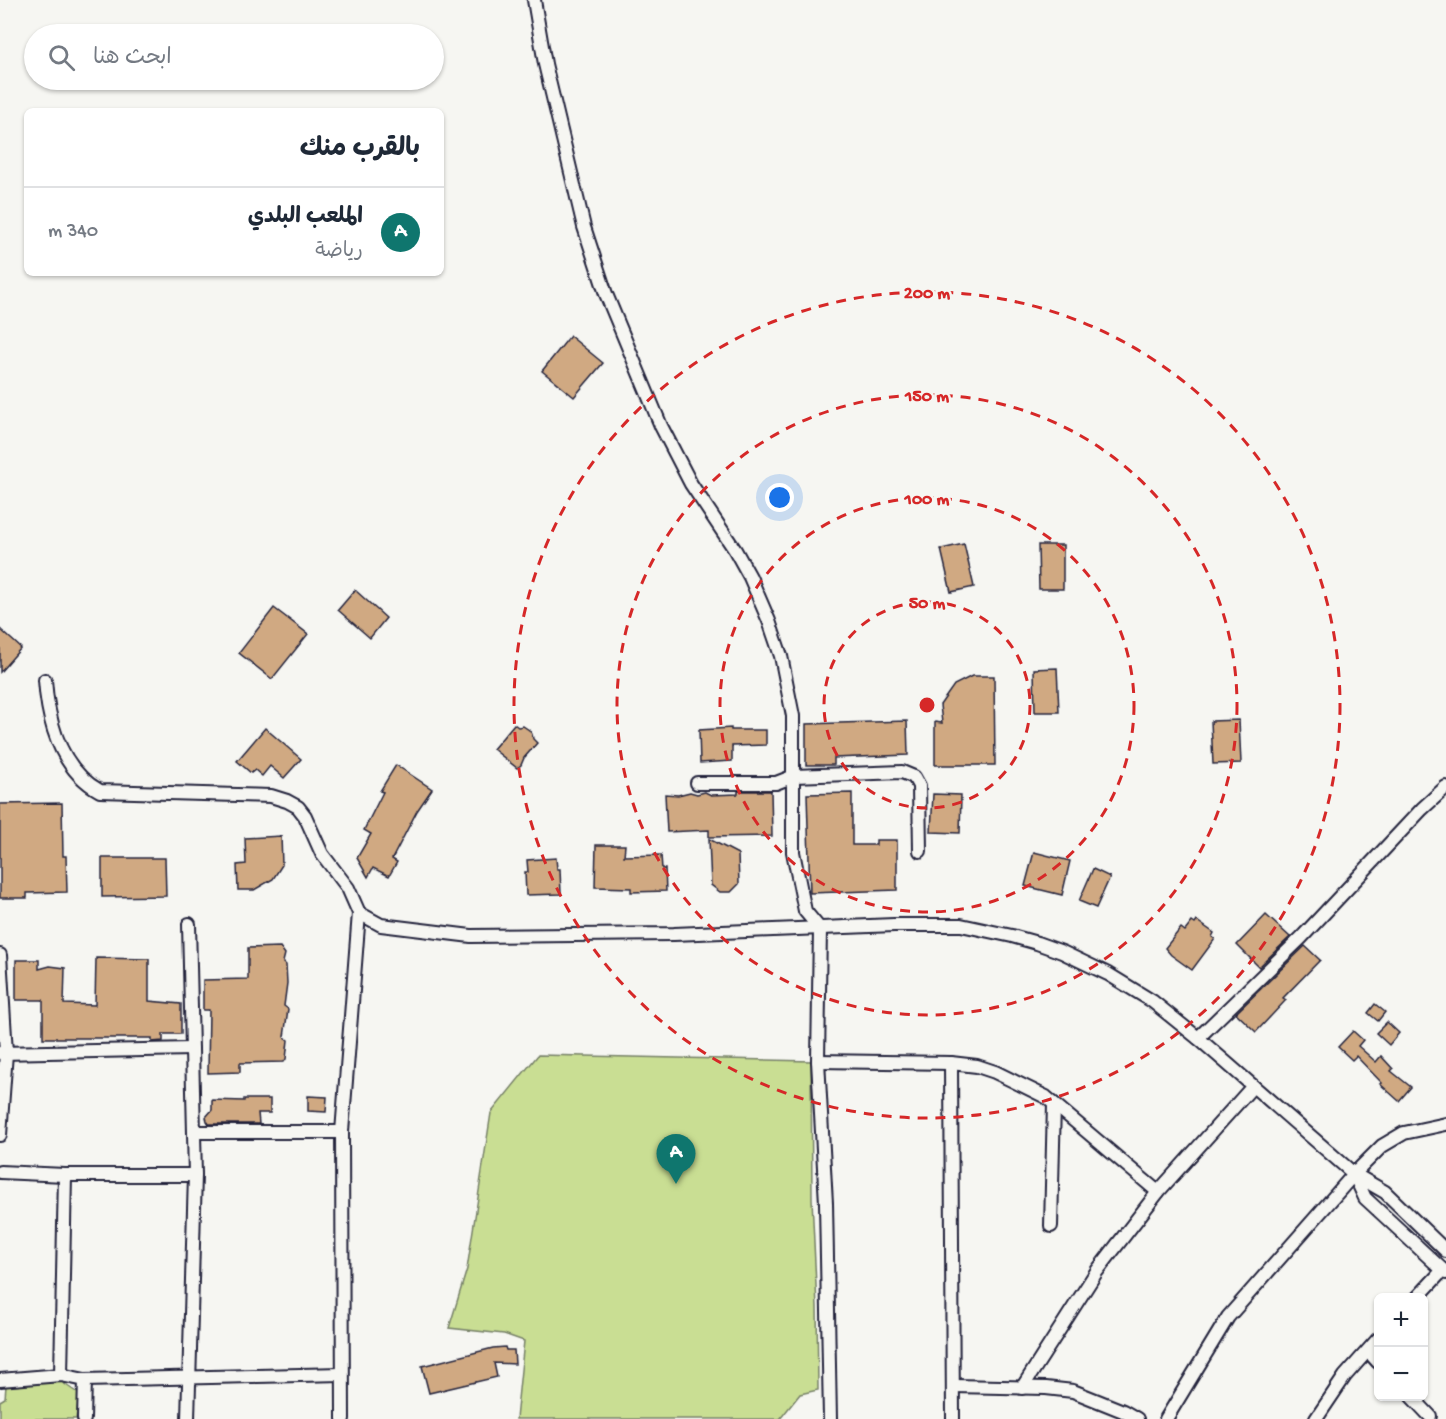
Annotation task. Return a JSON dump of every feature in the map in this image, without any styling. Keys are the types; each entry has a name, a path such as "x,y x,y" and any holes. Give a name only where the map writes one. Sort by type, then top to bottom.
{"street":[{"path":"534,0 544,64 584,227 606,294 662,426 691,484 750,577 781,656 793,716 793,852 805,911 820,929 819,1061 826,1203 830,1419"},
{"path":"45,680 47,706 57,740 68,761 85,783 100,791 271,796 287,801 298,807 304,816 322,854 348,888 359,913 342,1132 343,1419"},
{"path":"697,783 776,783 794,776 902,772 914,777 919,786 920,852"},
{"path":"1198,1038 1301,938 1422,809 1446,788"},
{"path":"359,913 381,925 471,936 820,929 894,925 961,925 1012,936 1062,952 1108,974 1152,1001 1198,1038 1354,1174 1385,1192 1446,1251"},
{"path":"188,1419 195,1175 189,924"},
{"path":"0,955 3,1053 0,1135"},
{"path":"3,1053 192,1049"},
{"path":"819,1061 951,1063 977,1065 996,1072 1019,1082 1054,1104 1158,1192"},
{"path":"951,1063 953,1419"},
{"path":"1022,1388 1097,1271 1158,1192 1253,1086"},
{"path":"1051,1226 1054,1104"},
{"path":"1166,1419 1228,1317 1354,1174 1382,1146 1404,1133 1446,1124"},
{"path":"194,1132 342,1132"},
{"path":"0,1172 65,1175 195,1175"},
{"path":"1354,1174 1365,1198 1444,1271 1422,1293"},
{"path":"61,1375 65,1175"},
{"path":"1316,1419 1344,1376 1374,1344"},
{"path":"1368,1351 1374,1358"},
{"path":"0,1380 61,1375 85,1380 342,1374"},
{"path":"84,1419 85,1380"},
{"path":"953,1386 1073,1391 1137,1419"},
{"path":"1415,1401 1430,1418"}],"green space":[{"path":"538,1055 811,1061 812,1199 818,1390 800,1394 780,1419 516,1419 524,1341 504,1334 449,1328 467,1269 491,1113"},
{"path":"60,1381 79,1394 76,1419 0,1419 0,1401 5,1398 6,1386"}],"building":[{"path":"570,336 603,363 574,397 542,371"},
{"path":"964,544 974,587 951,592 941,549"},
{"path":"1038,545 1063,545 1063,589 1039,589"},
{"path":"355,590 386,618 370,638 338,610"},
{"path":"274,608 308,634 272,679 239,653"},
{"path":"0,629 21,648 0,672"},
{"path":"1057,668 1059,712 1035,712 1034,669"},
{"path":"972,676 994,676 995,765 935,765 935,722 942,723 940,705 954,685"},
{"path":"1239,720 1241,763 1213,764 1211,721"},
{"path":"907,721 908,755 834,758 834,765 806,765 806,724"},
{"path":"514,724 529,730 537,743 517,768 493,749"},
{"path":"265,728 301,759 284,778 270,766 262,776 255,770 251,773 237,761"},
{"path":"731,728 731,730 766,730 766,745 732,746 732,761 700,763 699,730"},
{"path":"396,765 432,789 417,811 392,859 397,862 389,876 373,868 368,877 357,858 371,834 364,830 383,792 380,791"},
{"path":"738,791 771,791 772,836 709,837 709,830 667,832 665,794 705,792 711,795 738,794"},
{"path":"852,793 852,845 876,845 876,840 897,840 897,890 810,893 807,794"},
{"path":"933,794 961,795 960,833 931,832"},
{"path":"62,803 63,856 66,856 67,892 27,893 27,898 0,898 0,804"},
{"path":"281,836 282,865 273,879 254,890 238,890 237,865 246,864 245,838"},
{"path":"709,839 738,854 739,884 731,892 720,892 711,885"},
{"path":"596,845 625,845 624,856 661,855 662,869 665,869 666,891 631,892 631,888 595,887"},
{"path":"1034,852 1070,861 1062,895 1025,886"},
{"path":"102,858 165,858 166,896 102,897"},
{"path":"556,858 557,869 560,869 561,894 526,895 527,860"},
{"path":"1093,869 1110,877 1096,908 1079,901"},
{"path":"1266,915 1290,937 1259,967 1237,945"},
{"path":"1197,921 1214,933 1212,937 1215,939 1192,970 1165,948 1181,928 1185,931 1192,922 1195,924"},
{"path":"1305,946 1320,960 1283,998 1286,1000 1256,1032 1236,1013"},
{"path":"280,947 285,954 283,962 286,965 287,983 284,1006 288,1009 284,1037 288,1040 286,1059 284,1062 240,1063 240,1072 208,1073 209,1010 203,1010 203,980 248,979 248,948"},
{"path":"96,958 149,959 149,1001 181,1004 181,1034 163,1034 163,1041 152,1042 152,1038 43,1038 43,1000 16,1000 16,960 39,960 39,969 50,966 65,968 64,1004 95,1005"},
{"path":"1375,1004 1385,1012 1378,1021 1368,1013"},
{"path":"1387,1022 1399,1033 1389,1045 1376,1033"},
{"path":"1353,1031 1363,1040 1358,1046 1376,1062 1381,1056 1393,1069 1391,1071 1411,1087 1399,1101 1380,1084 1382,1083 1356,1056 1352,1060 1338,1047"},
{"path":"308,1096 327,1097 326,1112 308,1111"},
{"path":"244,1099 270,1099 270,1113 258,1113 259,1124 209,1124 207,1121 206,1117 212,1110 212,1100 244,1101"},
{"path":"505,1347 506,1350 514,1350 515,1364 494,1363 497,1377 429,1393 422,1366"}],"place":[{"name":"الملعب البلدي","path":"676,1184"}]}
